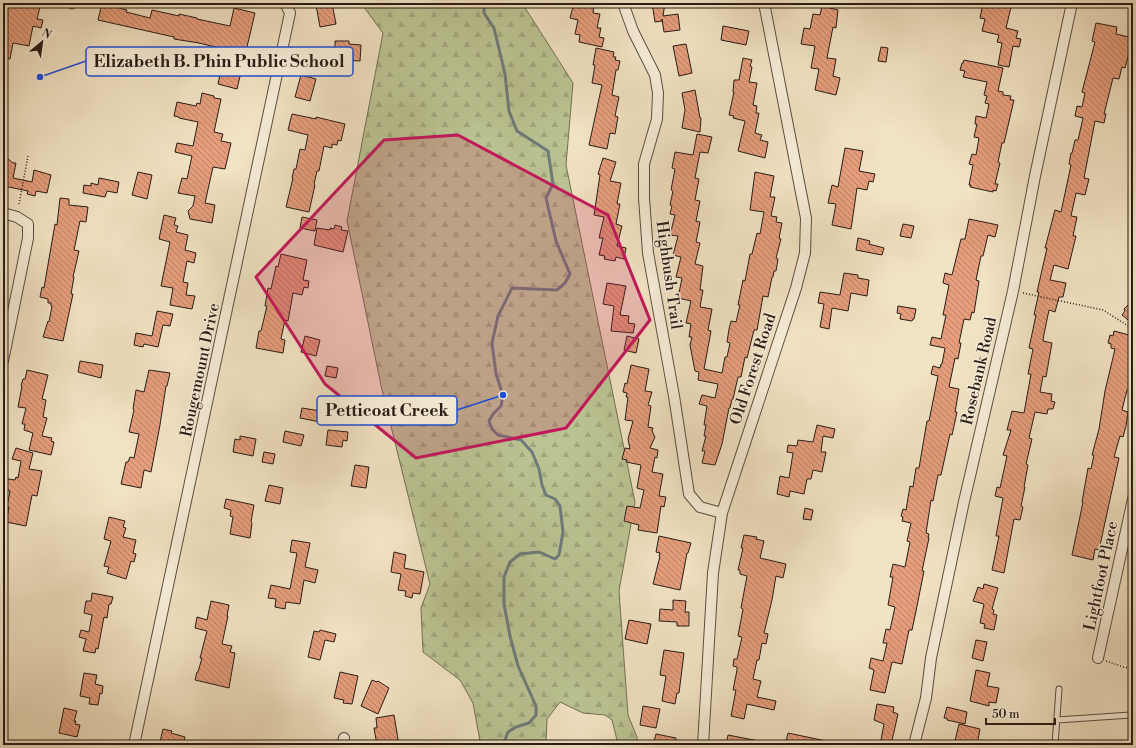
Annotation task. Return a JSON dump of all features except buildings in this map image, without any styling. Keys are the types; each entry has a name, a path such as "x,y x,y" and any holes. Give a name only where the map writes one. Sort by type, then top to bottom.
{"street":[{"name":"Rougemount Drive","path":"134,745 290,13 285,3"},
{"name":"Highbush Trail","path":"623,3 633,31 655,75 658,93 657,119 644,164 644,198 648,253 674,396 689,494 700,507 722,513"},
{"name":"Old Forest Road","path":"703,745 713,573 722,513 796,288 806,253 806,218 764,3"},
{"name":"Rosebank Road","path":"914,745 926,698 931,658 963,506 1013,291 1035,176 1072,3"},
{"path":"3,213 17,217 28,224 28,238 5,336 3,361"},
{"name":"Lightfoot Place","path":"1098,658 1133,499"}],"lane":[{"path":"66,3 72,6 77,3"},
{"path":"1055,745 1059,689"},
{"path":"1057,720 1131,715"}],"path":[{"path":"19,204 28,156"},
{"path":"1013,291 1104,310 1133,329"},
{"path":"1098,658 1133,669"}],"highlighted area":[{"path":"458,135 608,215 650,320 566,428 416,458 325,384 256,277 384,140"}],"green space":[{"path":"361,3 522,3 573,83 566,165 635,502 619,591 628,715 637,737 637,745 617,745 612,720 605,715 583,713 560,702 547,719 546,742 548,745 479,745 480,741 473,703 460,680 423,652 421,608 430,584 382,390 347,221 383,33"}],"waterway":[{"path":"484,3 484,13 494,28 505,74 509,111 517,131 548,151 553,184 546,198 556,241 570,274 565,283 557,290 512,288 498,316 492,343 496,374 503,395 501,406 493,414 489,421 492,429 498,435 521,440 532,452 539,469 542,485 546,495 555,499 560,506 563,532 559,555 555,559 539,552 520,554 510,562 504,577 504,604 510,636 518,666 536,706 536,715 529,723 516,727 508,732 503,745"}],"place":[{"name":"Elizabeth B. Phin Public School","path":"40,77"},
{"name":"Petticoat Creek","path":"503,395"}]}
